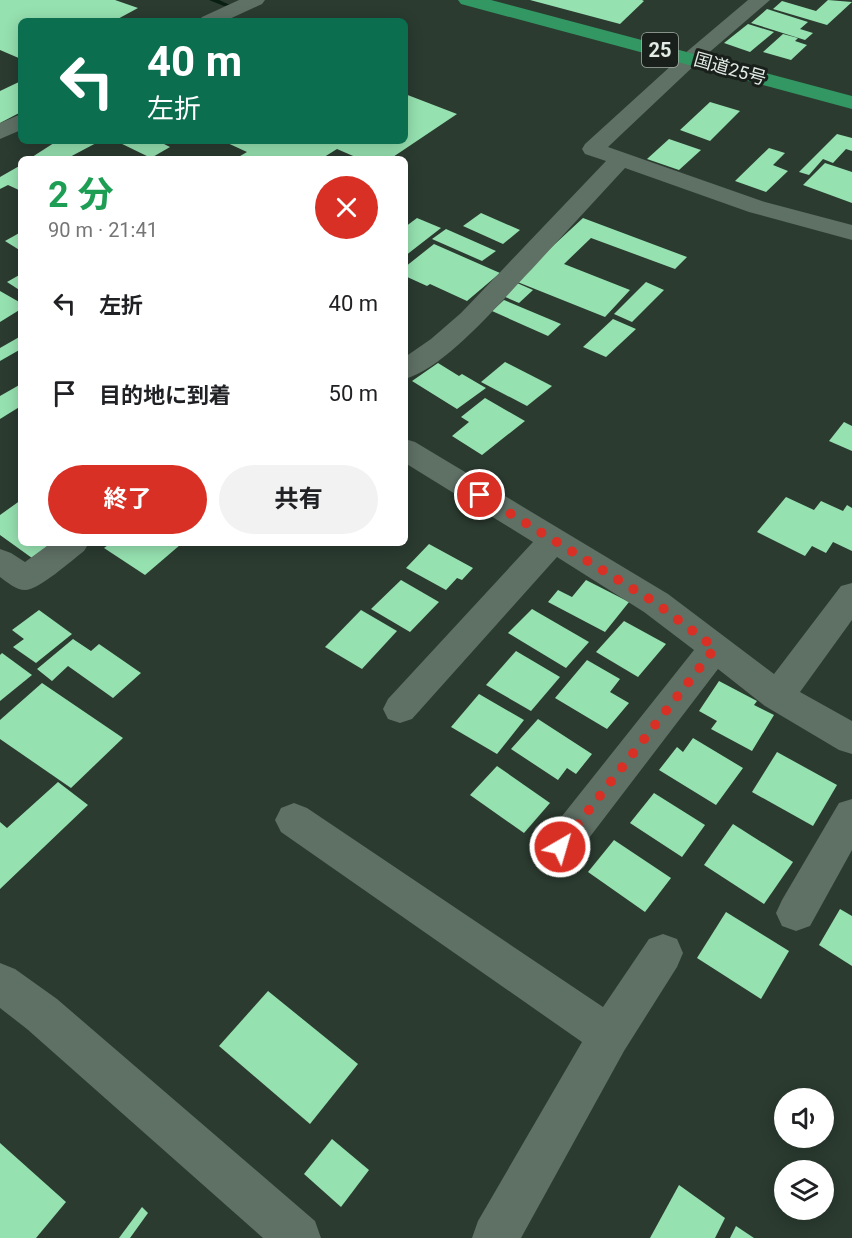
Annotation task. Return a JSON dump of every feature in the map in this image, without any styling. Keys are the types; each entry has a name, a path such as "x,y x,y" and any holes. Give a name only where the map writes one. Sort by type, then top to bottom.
{"highway":[{"name":"国道25号","path":"468,0 852,103"}],"street":[{"path":"216,18 255,0"},
{"path":"760,0 691,58 593,149 757,207 852,232"},
{"path":"0,132 18,123"},
{"path":"408,368 441,345 470,319 621,159"},
{"path":"408,451 656,603 777,696 852,739"},
{"path":"400,709 555,540"},
{"path":"0,561 25,578 69,546"},
{"path":"777,696 852,594"},
{"path":"560,847 715,648"},
{"path":"796,914 852,814"},
{"path":"294,820 609,1036"},
{"path":"495,1238 609,1036 663,953"},
{"path":"0,983 42,1014 298,1238"}],"building":[{"path":"0,0 115,0 138,8 120,18 18,18 18,58 0,50"},
{"path":"530,0 642,0 644,1 620,24"},
{"path":"828,0 852,2 827,25 773,9 782,1 816,11"},
{"path":"767,9 808,22 800,29 813,33 805,40 751,23"},
{"path":"748,24 774,32 750,52 724,43"},
{"path":"783,34 798,38 795,41 807,45 791,60 763,52"},
{"path":"18,82 18,114 0,123 0,91"},
{"path":"408,95 457,114 394,156 353,156 337,149 326,156 240,156 247,152 230,144 408,144"},
{"path":"710,102 740,111 710,141 680,130"},
{"path":"837,134 852,138 852,151 846,149 833,163 823,159 809,175 799,172"},
{"path":"669,139 701,150 679,170 647,159"},
{"path":"52,144 94,144 72,156 34,156"},
{"path":"122,144 164,144 170,147 154,156 147,156"},
{"path":"769,148 785,153 773,165 788,171 766,192 735,181"},
{"path":"825,163 852,172 852,203 803,185"},
{"path":"18,167 18,190 8,185 0,189 0,177"},
{"path":"481,213 520,230 503,244 463,226"},
{"path":"417,218 441,228 408,254 408,225"},
{"path":"583,218 687,257 675,269 591,238 564,264 630,290 605,317 515,281"},
{"path":"446,229 496,251 482,261 432,239"},
{"path":"18,234 18,249 5,241"},
{"path":"434,244 500,273 467,301 430,284 427,286 408,277 408,265"},
{"path":"18,276 18,289 7,282"},
{"path":"646,282 664,290 632,322 614,314"},
{"path":"517,283 533,290 519,303 503,296"},
{"path":"0,291 18,301 18,311 0,322"},
{"path":"504,300 561,324 548,336 492,311"},
{"path":"613,319 636,329 606,357 583,347"},
{"path":"18,338 18,351 0,361 0,348"},
{"path":"505,362 552,386 527,406 481,382"},
{"path":"438,363 459,376 462,374 486,388 457,409 412,381"},
{"path":"18,386 18,408 0,419 0,396"},
{"path":"485,398 525,421 482,455 452,436 469,422 461,417"},
{"path":"844,422 852,426 852,451 829,441"},
{"path":"786,497 814,510 821,501 843,511 847,505 852,508 852,551 833,542 826,553 812,546 805,556 757,532"},
{"path":"18,502 18,546 48,546 32,558 0,535 0,515"},
{"path":"429,544 473,568 462,580 457,578 446,590 406,568"},
{"path":"107,546 179,546 145,575 104,548"},
{"path":"401,580 439,602 410,632 371,609"},
{"path":"586,580 629,602 605,632 548,602 558,590 572,597"},
{"path":"532,609 589,642 566,668 508,633"},
{"path":"39,610 72,634 36,663 13,647 24,639 12,630"},
{"path":"361,610 397,631 362,669 325,647"},
{"path":"624,621 666,644 638,677 596,652"},
{"path":"73,639 91,651 99,644 141,673 113,698 68,666 52,681 37,669"},
{"path":"516,651 560,677 531,711 486,685"},
{"path":"2,653 32,675 0,701 0,655"},
{"path":"587,660 620,679 610,692 629,703 607,729 555,698"},
{"path":"719,681 757,701 754,705 774,715 752,751 711,729 717,721 699,711"},
{"path":"42,683 123,738 71,788 0,739 0,720"},
{"path":"479,694 524,720 497,754 451,727"},
{"path":"538,719 592,754 576,774 567,768 558,780 511,749"},
{"path":"693,738 743,768 716,805 659,770 677,747 683,752"},
{"path":"777,752 837,785 813,826 752,792"},
{"path":"497,766 550,803 524,833 470,795"},
{"path":"58,782 88,805 0,889 0,822 7,828"},
{"path":"654,793 705,825 682,857 630,823"},
{"path":"733,824 793,862 764,904 704,865"},
{"path":"614,840 671,878 645,912 588,872"},
{"path":"840,909 852,916 852,966 819,945"},
{"path":"726,912 789,951 761,999 697,958"},
{"path":"268,991 358,1064 310,1124 219,1046"},
{"path":"332,1139 369,1170 341,1207 304,1174"},
{"path":"0,1143 66,1202 36,1238 0,1238"},
{"path":"679,1185 725,1218 715,1238 650,1238"},
{"path":"142,1207 148,1213 130,1238 119,1238"},
{"path":"736,1226 754,1238 730,1238"}],"waterway":[{"path":"213,0 226,5"}],"route":[{"path":"480,495 656,603 715,648 560,847"}]}
